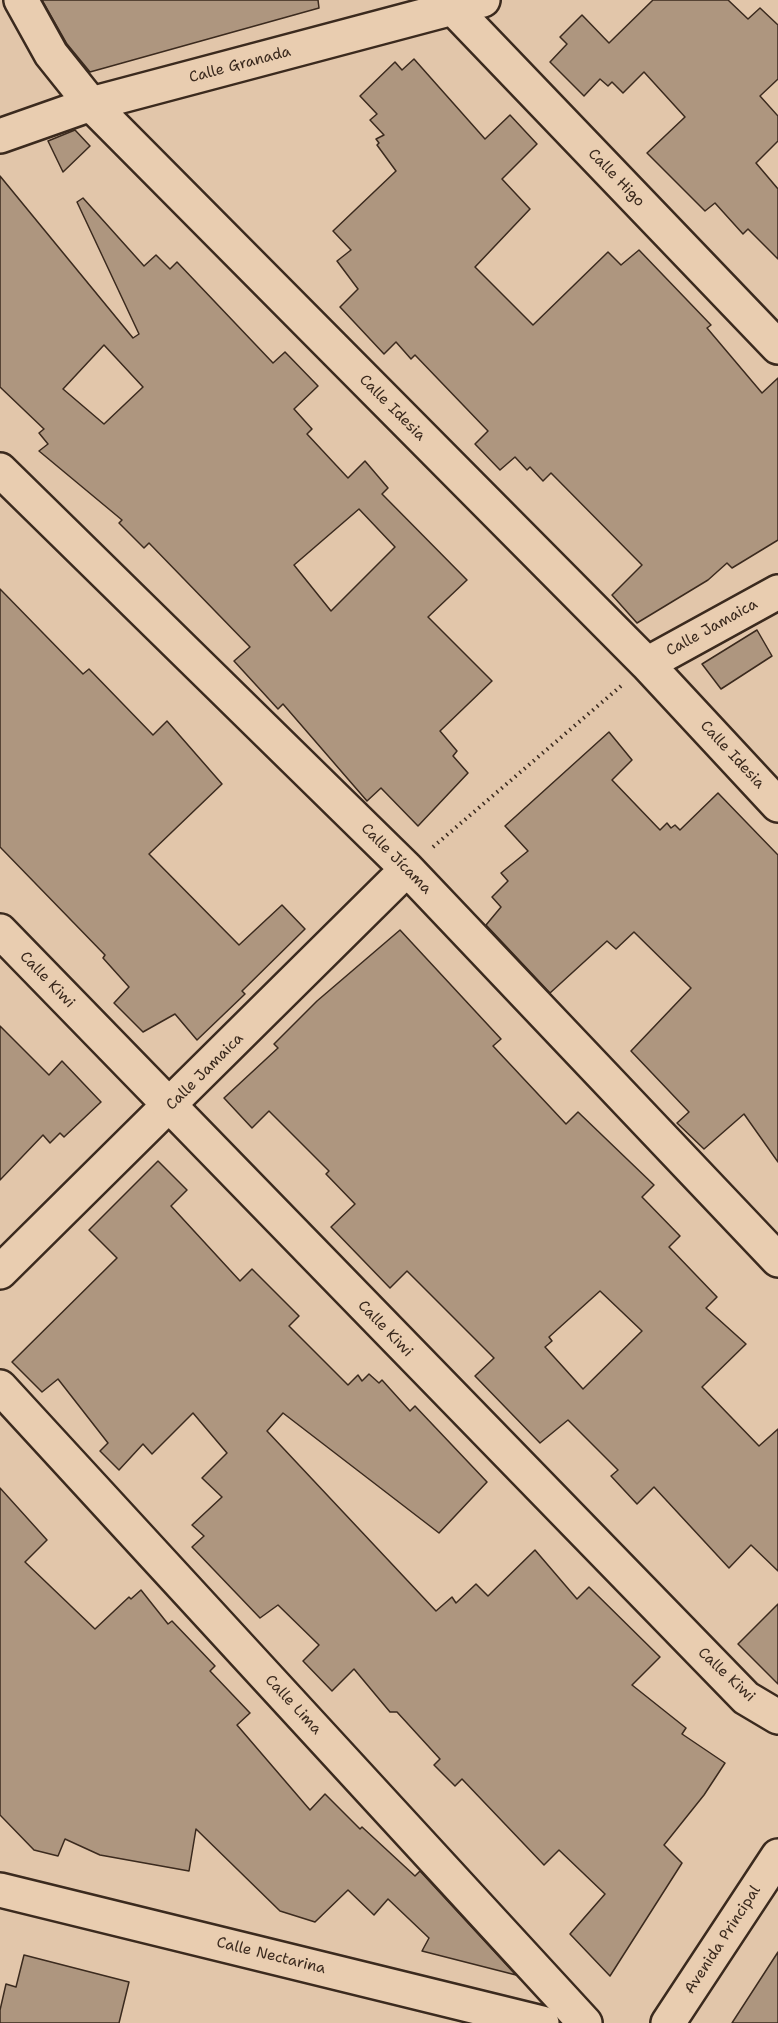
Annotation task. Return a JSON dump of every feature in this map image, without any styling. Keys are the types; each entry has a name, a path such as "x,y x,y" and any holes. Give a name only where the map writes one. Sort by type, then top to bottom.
{"street":[{"name":"Calle Idesia","path":"21,0 51,54 91,104 647,664 778,805"},
{"name":"Calle Granada","path":"0,136 91,104 468,4"},
{"name":"Calle Higo","path":"468,4 778,347"},
{"name":"Calle Jícama","path":"0,470 407,869 778,1260"},
{"name":"Calle Jamaica","path":"647,664 778,592"},
{"name":"Calle Jamaica","path":"0,1272 407,869"},
{"name":"Calle Kiwi","path":"0,931 746,1698 778,1717"},
{"name":"Calle Lima","path":"0,1388 585,2023"},
{"name":"Avenida Principal","path":"668,2023 778,1856"},
{"name":"Calle Nectarina","path":"0,1890 542,2023"}],"path":[{"path":"407,869 647,664"}],"building":[{"path":"42,0 318,0 319,8 90,72 67,44"},
{"path":"653,0 728,0 748,19 760,8 778,25 778,79 760,96 778,116 778,141 756,163 778,189 778,259 748,229 743,234 715,203 705,211 647,153 685,117 644,72 623,93 612,82 608,86 600,79 584,96 550,62 567,44 560,37 582,15 609,43"},
{"path":"414,59 485,139 510,115 537,144 502,179 530,209 475,267 533,325 608,252 621,265 639,250 711,325 707,328 762,393 778,378 778,540 732,568 727,563 708,580 637,623 612,595 642,565 551,473 543,481 530,467 527,470 515,457 500,470 475,444 488,431 415,355 411,359 396,342 384,354 340,307 358,289 337,261 351,250 333,231 396,171 377,145 379,143 376,139 384,135 370,120 377,114 360,96 395,62 402,70"},
{"path":"75,130 90,146 63,172 48,141"},
{"path":"0,176 133,338 139,334 77,202 83,198 144,266 156,255 170,269 177,262 273,363 285,352 318,386 294,409 312,429 307,434 348,478 365,461 388,488 382,494 467,580 428,617 492,681 440,731 457,751 453,756 468,773 418,826 381,788 367,801 283,704 278,709 234,661 250,647 149,543 144,548 119,523 122,520 39,451 48,444 39,433 44,429 0,387","holes":["104,345 143,387 104,424 63,389","359,509 395,547 331,611 294,565"]},
{"path":"0,589 83,674 89,669 153,735 167,721 222,784 149,854 239,945 282,905 305,929 242,991 245,994 197,1040 175,1014 143,1032 114,1003 129,987 103,958 105,955 0,847"},
{"path":"757,630 772,656 721,689 702,664"},
{"path":"609,732 632,760 612,780 660,830 667,823 671,828 675,825 680,830 718,793 778,855 778,1162 744,1114 704,1149 677,1123 689,1112 631,1051 691,988 634,932 616,949 607,941 550,993 486,925 501,907 492,897 508,881 501,873 528,851 505,826"},
{"path":"400,930 501,1039 493,1046 566,1124 578,1112 654,1185 642,1197 680,1236 669,1247 717,1297 706,1308 746,1344 702,1387 759,1446 778,1429 778,1571 751,1545 729,1568 654,1487 637,1504 611,1476 618,1470 568,1420 540,1443 475,1376 494,1358 407,1271 390,1288 331,1227 355,1204 326,1174 329,1171 269,1111 252,1128 224,1098 278,1048 274,1044 317,1001","holes":["600,1291 642,1331 583,1389 545,1347 552,1341 549,1337"]},
{"path":"0,1026 49,1075 62,1061 101,1102 64,1137 60,1133 50,1143 43,1135 0,1180"},
{"path":"158,1161 187,1190 171,1206 240,1281 252,1269 299,1316 289,1326 348,1385 358,1375 362,1381 369,1374 379,1383 382,1380 410,1411 415,1406 487,1482 439,1533 283,1413 267,1431 436,1611 452,1597 456,1603 476,1584 488,1596 535,1550 577,1599 589,1587 660,1657 632,1685 686,1728 682,1734 725,1763 704,1795 664,1845 682,1863 610,1976 570,1934 605,1894 559,1850 544,1865 462,1779 455,1786 434,1765 440,1759 397,1712 390,1712 354,1669 332,1691 303,1661 319,1645 278,1605 260,1618 192,1547 204,1536 192,1525 222,1497 202,1478 227,1453 193,1413 152,1454 143,1444 119,1470 100,1451 108,1443 58,1379 42,1392 12,1362 117,1258 89,1230"},
{"path":"0,1488 47,1540 25,1562 95,1629 129,1597 131,1599 141,1590 168,1624 172,1621 215,1666 210,1671 250,1713 237,1725 310,1810 325,1794 360,1829 362,1827 415,1876 420,1871 516,1975 422,1951 429,1938 388,1899 374,1915 348,1890 315,1922 280,1911 196,1829 189,1871 100,1855 65,1839 58,1856 34,1850 0,1815"},
{"path":"778,1604 778,1684 738,1644"},
{"path":"778,1952 778,2023 732,2023"},
{"path":"24,1955 129,1982 119,2023 0,2023 0,2010 6,1984 16,1987"}]}
